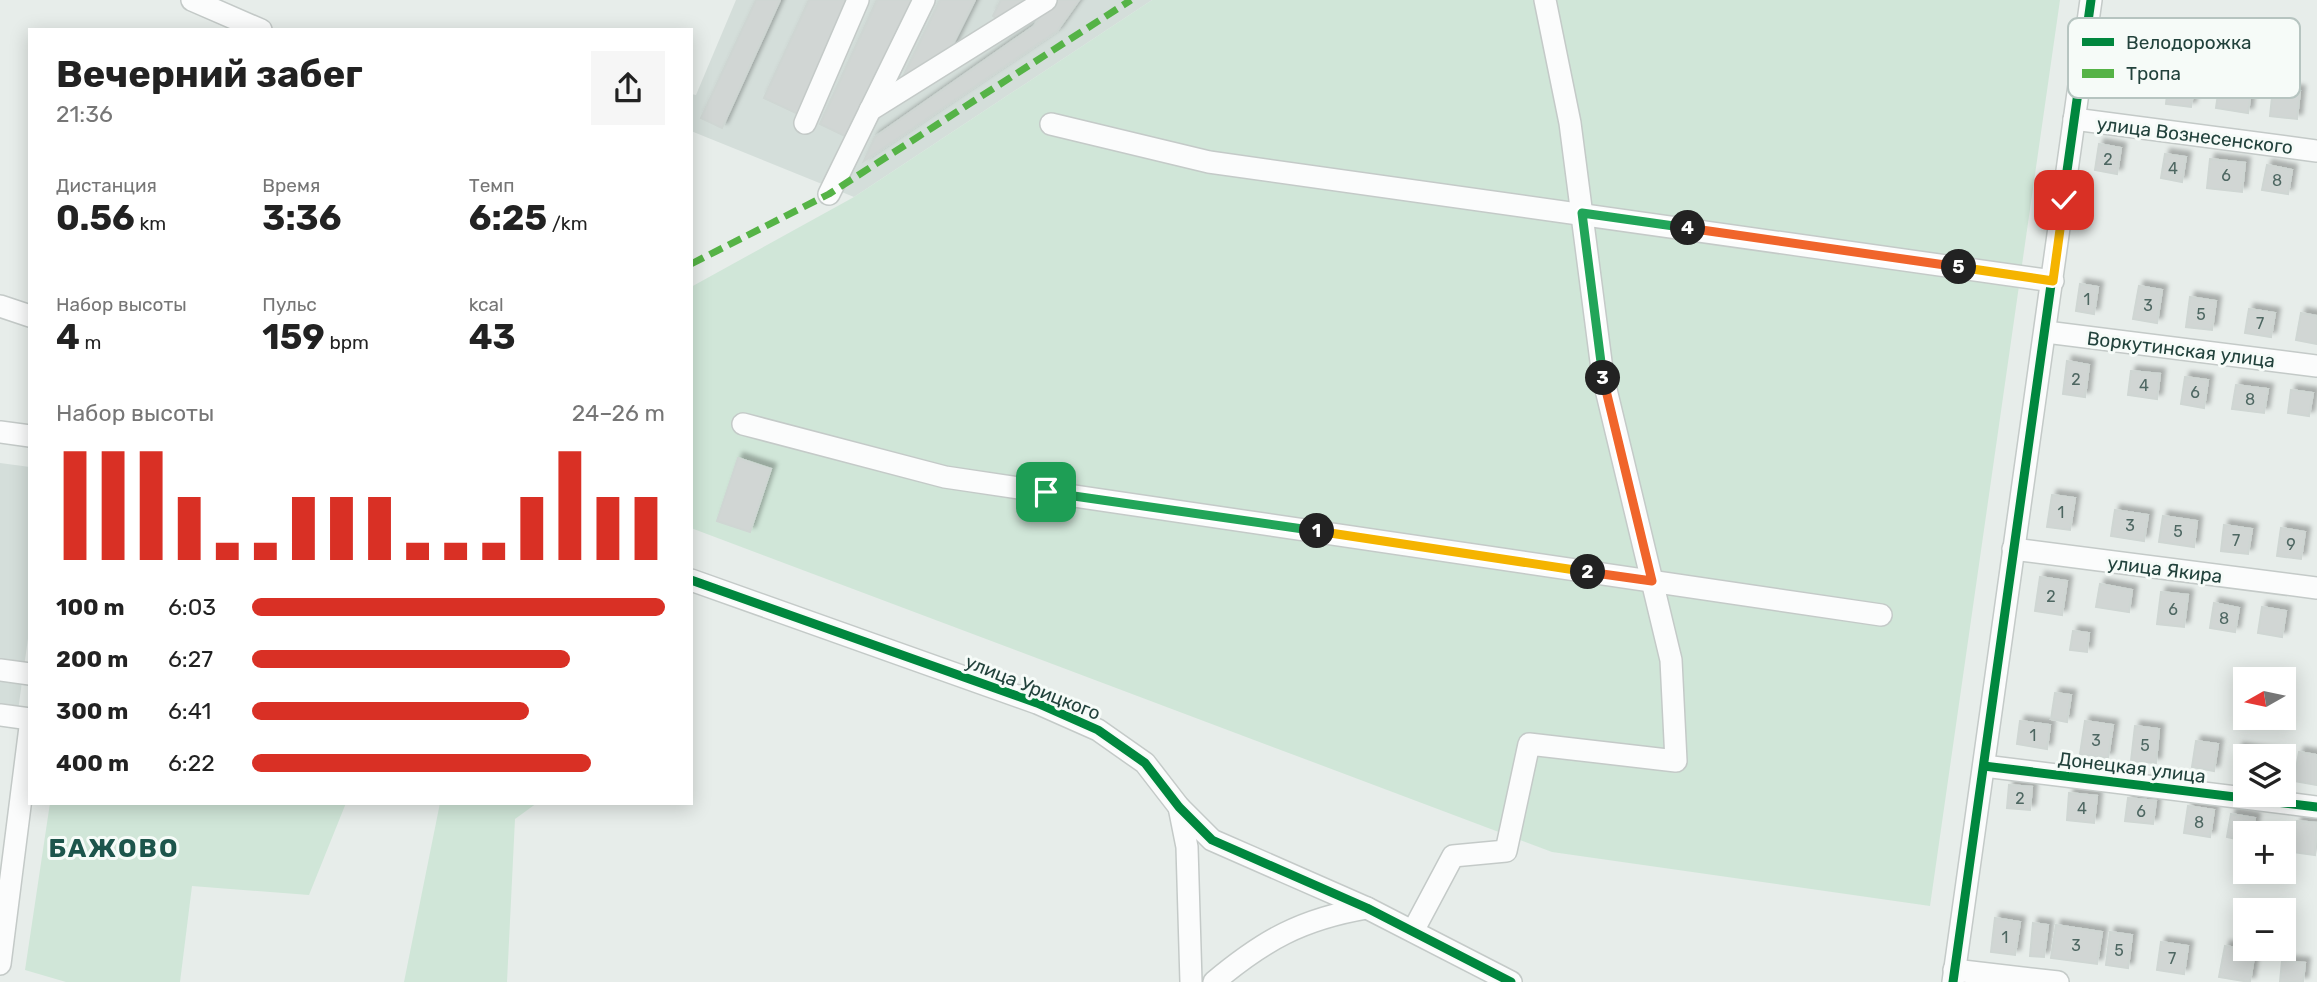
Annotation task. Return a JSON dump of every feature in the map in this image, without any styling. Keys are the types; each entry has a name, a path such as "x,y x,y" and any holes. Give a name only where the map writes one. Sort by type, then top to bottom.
{"street":[{"path":"192,0 256,28"},
{"path":"805,123 858,0"},
{"path":"829,194 924,0"},
{"path":"870,110 1045,0"},
{"path":"1413,931 1452,856 1506,851 1529,744 1675,761 1671,660 1603,377 1570,122 1545,0"},
{"path":"2088,18 2091,0"},
{"path":"2058,982 1954,976 2077,98"},
{"name":"улица Вознесенского","path":"2074,119 2317,151"},
{"path":"1051,124 1209,162 2053,281"},
{"path":"0,306 28,315"},
{"name":"Воркутинская улица","path":"2046,332 2317,366"},
{"path":"743,424 945,477 1881,615"},
{"path":"0,432 28,436"},
{"name":"улица Якира","path":"2013,549 2317,589"},
{"name":"улица Урицкого","path":"693,581 1037,703 1098,730 1145,763 1179,807 1212,841 1367,908 1511,982"},
{"path":"0,670 28,674"},
{"path":"0,715 28,719"},
{"path":"0,964 28,743"},
{"name":"Донецкая улица","path":"1984,766 2317,807"},
{"path":"1179,807 1186,847 1191,982"},
{"path":"1214,982 1245,956 1285,932 1323,916 1367,908"}],"shaded area":[{"path":"736,0 1152,0 854,197 693,132 693,94 696,95"},
{"path":"0,463 28,467 28,638 18,711 0,708"}],"green space":[{"path":"1152,0 2060,0 1930,906 1552,852 693,529 693,286 854,197"},
{"path":"50,805 345,805 309,895 192,886 180,982 66,982 25,970"},
{"path":"440,805 534,805 515,819 507,982 404,982"}],"building":[{"path":"756,0 780,0 722,128 701,118"},
{"path":"809,0 849,0 798,114 764,98"},
{"path":"877,0 918,0 853,140 820,124"},
{"path":"940,0 975,0 949,52 910,82 903,77"},
{"path":"1001,0 1028,0 1001,22 993,16"},
{"path":"1051,0 1079,0 1057,31 864,161 875,137 1034,26"},
{"path":"2167,98 2192,98 2191,107 2166,104"},
{"path":"2217,98 2250,98 2248,113 2216,108"},
{"path":"2272,98 2299,98 2297,119 2270,116"},
{"path":"2099,144 2121,148 2117,174 2095,170"},
{"path":"2165,154 2186,157 2182,182 2161,178"},
{"path":"2210,159 2245,163 2242,192 2207,188"},
{"path":"2267,165 2292,170 2288,194 2262,190"},
{"path":"2080,284 2098,287 2094,314 2076,311"},
{"path":"2139,286 2162,290 2157,323 2133,319"},
{"path":"2190,297 2216,301 2212,330 2186,327"},
{"path":"2249,309 2275,313 2271,337 2245,333"},
{"path":"2301,313 2317,316 2317,344 2296,340"},
{"path":"2067,361 2089,365 2085,397 2063,394"},
{"path":"2131,371 2160,374 2157,399 2128,395"},
{"path":"2185,377 2208,380 2204,408 2181,404"},
{"path":"2236,385 2268,389 2264,413 2232,409"},
{"path":"2291,390 2313,393 2309,416 2288,413"},
{"path":"738,458 771,469 750,532 717,521"},
{"path":"2052,495 2075,498 2070,530 2047,527"},
{"path":"2115,510 2148,515 2144,541 2111,536"},
{"path":"2163,516 2197,521 2194,547 2159,542"},
{"path":"2224,525 2252,529 2248,554 2221,551"},
{"path":"2281,528 2305,532 2301,559 2277,556"},
{"path":"2040,577 2067,581 2062,615 2035,611"},
{"path":"2100,584 2132,590 2129,612 2096,607"},
{"path":"2161,592 2188,595 2184,627 2157,624"},
{"path":"2214,603 2239,608 2235,632 2210,628"},
{"path":"2262,607 2286,611 2282,637 2258,633"},
{"path":"2073,631 2089,633 2087,652 2070,650"},
{"path":"2055,693 2071,695 2067,722 2051,719"},
{"path":"2020,721 2050,725 2047,749 2017,744"},
{"path":"2085,721 2113,725 2108,758 2080,754"},
{"path":"2135,726 2159,729 2156,763 2131,761"},
{"path":"2196,741 2218,744 2214,771 2192,767"},
{"path":"2299,752 2317,755 2317,785 2296,781"},
{"path":"2009,785 2032,787 2030,810 2007,808"},
{"path":"2069,793 2097,796 2094,823 2067,820"},
{"path":"2128,798 2156,801 2153,824 2125,821"},
{"path":"2188,806 2214,810 2210,837 2184,833"},
{"path":"2231,814 2255,818 2255,821 2233,821 2233,838 2227,837"},
{"path":"2297,821 2317,823 2315,855 2296,853"},
{"path":"1995,918 2020,922 2015,955 1991,952"},
{"path":"2033,923 2048,925 2044,957 2030,956"},
{"path":"2056,925 2102,932 2097,964 2051,958"},
{"path":"2110,932 2132,935 2128,968 2106,965"},
{"path":"2161,942 2188,946 2184,974 2157,970"},
{"path":"2225,946 2233,947 2233,961 2253,961 2250,982 2219,977"},
{"path":"2282,961 2305,963 2303,982 2280,982"}],"marked path":[{"path":"693,263 829,194 1131,0"}],"cycle path":[{"path":"2088,18 2091,0"},
{"path":"1953,982 2077,98"},
{"path":"693,581 1037,703 1098,730 1145,763 1179,807 1212,840 1367,908 1511,982"},
{"path":"1984,766 2317,807"}],"district":[{"name":"БАЖОВО","path":"114,848"}],"route":[{"path":"1046,492 1652,581 1603,377 1582,213 2053,281 2064,200"}]}
